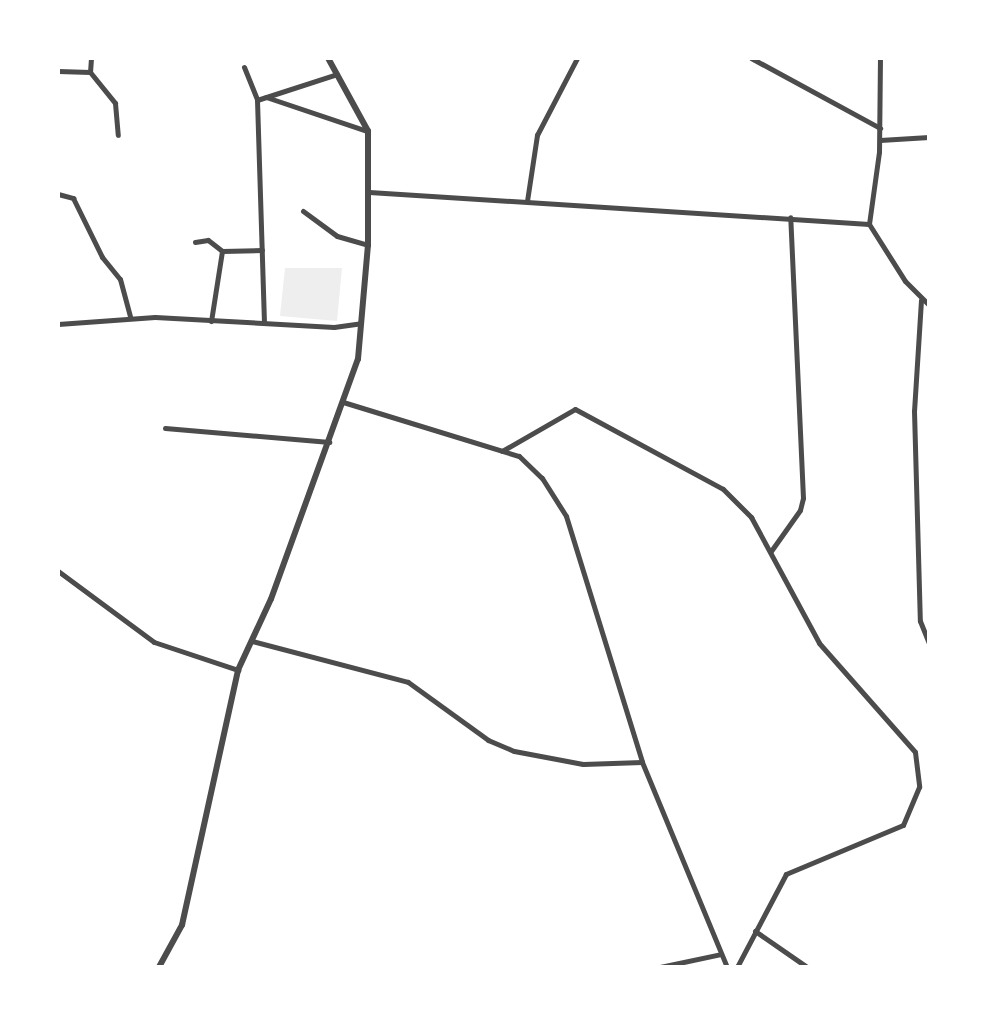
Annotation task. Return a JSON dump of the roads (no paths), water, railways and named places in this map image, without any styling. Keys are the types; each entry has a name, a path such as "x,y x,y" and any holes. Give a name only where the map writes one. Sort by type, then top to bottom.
{"street":[{"path":"91,58 90,72 115,103 118,135"},
{"path":"159,967 182,925 238,670 330,442 358,359 368,245 368,131 328,58"},
{"path":"527,201 537,135 577,58"},
{"path":"751,58 880,128"},
{"path":"880,58 880,140 869,224 921,299 929,305"},
{"path":"244,67 257,100 264,321"},
{"path":"58,71 90,72"},
{"path":"257,100 337,74"},
{"path":"266,97 368,131"},
{"path":"880,140 929,137"},
{"path":"369,192 869,224"},
{"path":"58,194 73,198 102,257 120,279 130,317"},
{"path":"303,211 337,236 368,245"},
{"path":"771,551 803,498 790,217"},
{"path":"195,242 208,240 222,251 262,250"},
{"path":"211,321 222,251"},
{"path":"921,299 914,411 920,621 929,643"},
{"path":"58,324 130,317 264,321 318,327 361,323"},
{"path":"343,402 519,456 542,478 566,516 642,762 727,967"},
{"path":"502,451 552,418 575,409 590,413 723,489 751,517 819,643 915,752 919,787 903,825 786,874 737,967"},
{"path":"165,428 330,442"},
{"path":"58,571 154,642 238,670"},
{"path":"252,641 408,682 488,740 514,751 583,764 642,762"},
{"path":"755,931 807,967"},
{"path":"660,967 721,954"}]}
